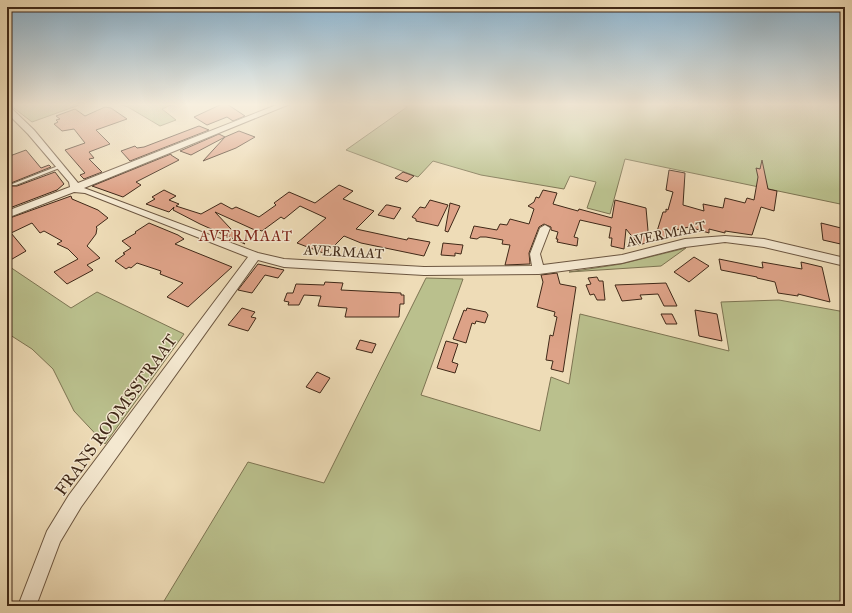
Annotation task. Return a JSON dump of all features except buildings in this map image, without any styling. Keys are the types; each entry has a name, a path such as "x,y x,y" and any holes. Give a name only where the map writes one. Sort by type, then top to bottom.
{"street":[{"path":"31,133 73,182 75,189"},
{"path":"7,215 215,133"},
{"name":"AVERMAAT","path":"75,189 87,191 255,256 284,263 424,271 539,270 622,259 685,243 708,240 742,240 764,243 845,262"},
{"path":"539,270 535,254 545,228"},
{"name":"FRANS ROOMSSTRAAT","path":"27,606 53,537 75,501 255,256"}],"lane":[{"path":"14,184 60,167"}],"green space":[{"path":"371,133 845,133 845,205 625,159 610,214 587,208 596,182 570,176 564,189 481,175 433,161 418,177 346,150"},
{"path":"686,248 661,266 569,272 621,264"},
{"path":"7,265 71,308 97,292 184,334 105,444 74,411 53,369 32,349 7,333"},
{"path":"426,278 463,279 421,395 540,431 551,377 569,384 580,314 729,351 721,302 779,300 845,312 845,606 161,606 248,462 324,483"}],"district":[{"name":"AVERMAAT","path":"246,236"}]}
